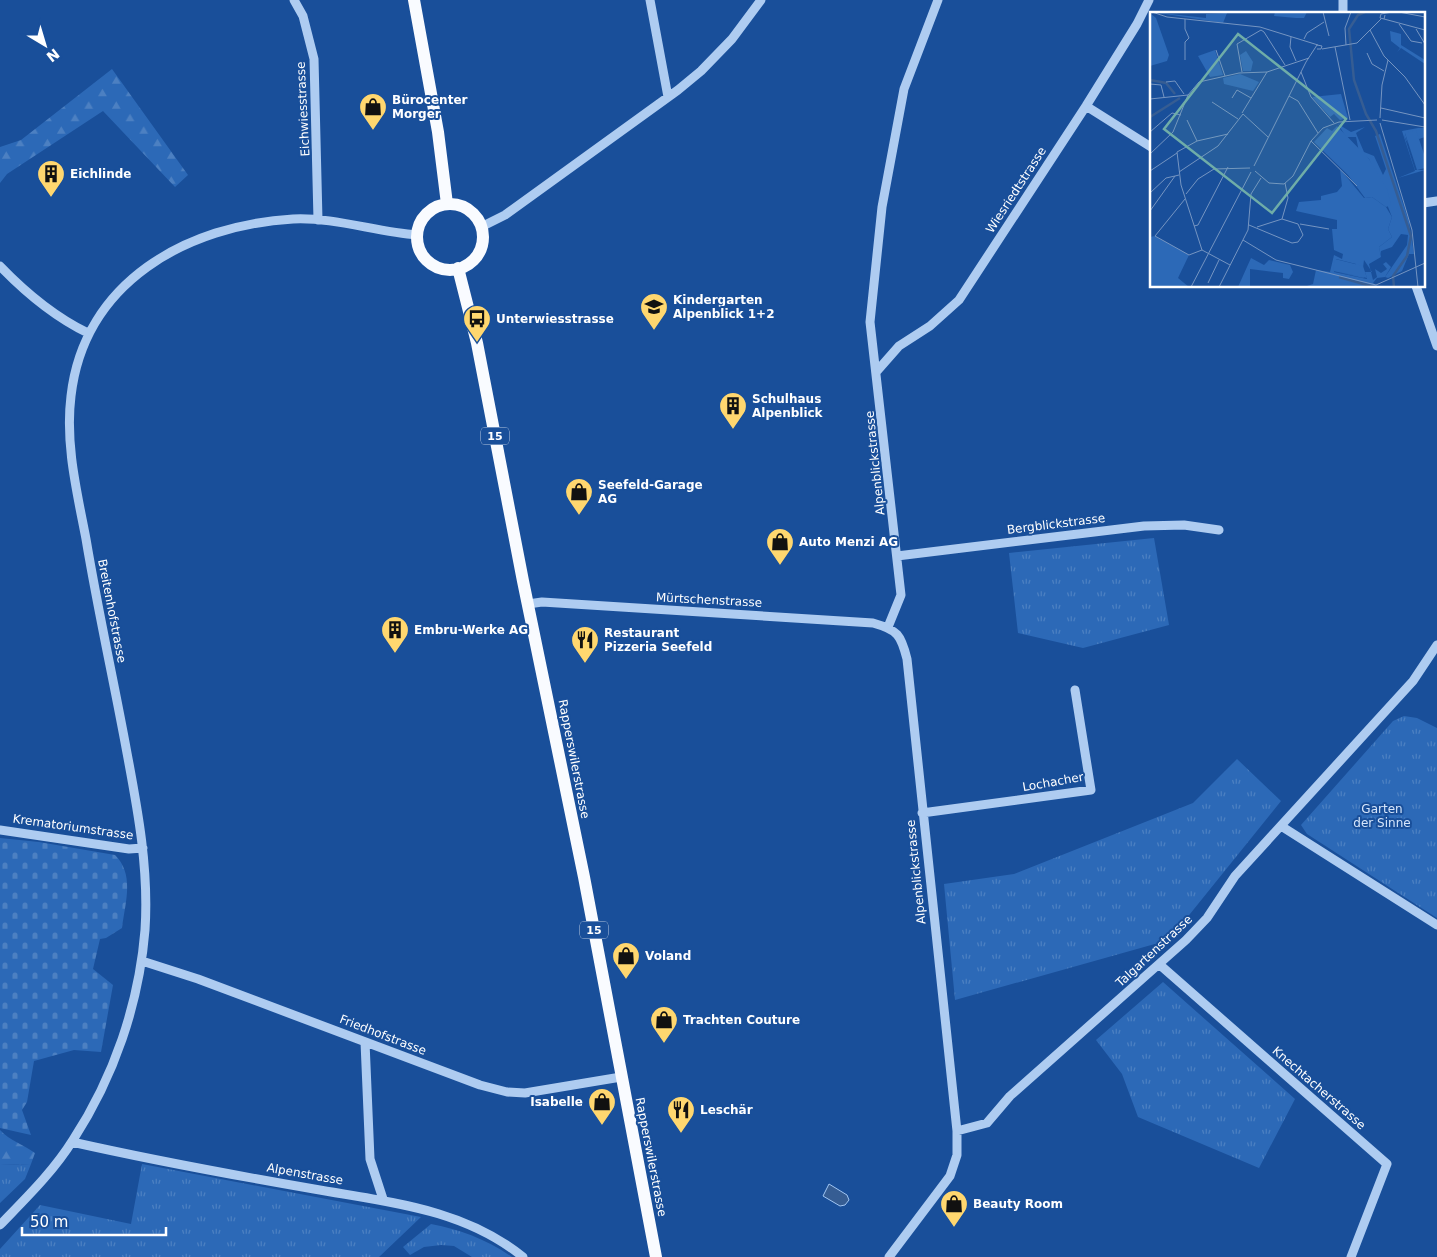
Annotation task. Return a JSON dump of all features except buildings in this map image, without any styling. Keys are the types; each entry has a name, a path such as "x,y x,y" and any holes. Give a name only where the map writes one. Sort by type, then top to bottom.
{"main road":[{"path":"414,0 438,132 446,204"},
{"path":"446,204 464,207 478,219 481,227 482,242 476,256 458,268 444,269 426,260 419,248 417,234 421,222 429,212 446,204"},
{"name":"Rapperswilerstrasse","path":"458,268 477,343 576,839 656,1257"}],"street":[{"name":"Eichwiesstrasse","path":"294,0 303,16 314,59 318,220"},
{"path":"650,0 668,96"},
{"path":"481,227 505,214 701,71 732,39 761,0"},
{"name":"Alpenblickstrasse","path":"938,0 904,89 882,207 870,322 901,595 888,627 902,639 907,659 957,1131"},
{"name":"Wiesriedtstrasse","path":"877,371 900,346 930,326 959,300 1086,106 1137,24 1149,0"},
{"path":"1086,106 1150,146"},
{"path":"1424,203 1437,201"},
{"name":"Breitenhofstrasse","path":"0,1225 42,1181 72,1142 98,1098 117,1054 134,1004 142,961 145,909 143,848 135,795 72,461 69,425 71,393 75,372 88,333 109,300 126,283 149,265 199,239 249,226 296,219 318,220 417,234"},
{"path":"0,266 26,292 75,327 88,333"},
{"path":"1417,288 1437,346"},
{"name":"Bergblickstrasse","path":"897,556 1144,526 1184,525 1218,530"},
{"name":"Mürtschenstrasse","path":"528,604 542,602 747,614 873,623 888,627"},
{"name":"Talgartenstrasse","path":"957,1131 987,1123 1010,1096 1160,965 1207,918 1236,876 1413,681 1437,644"},
{"name":"Lochacher","path":"922,813 1091,790 1075,690"},
{"path":"1281,826 1437,925"},
{"name":"Krematoriumstrasse","path":"0,830 129,849 143,848"},
{"name":"Friedhofstrasse","path":"142,961 198,979 480,1085 507,1092 526,1093 621,1077"},
{"name":"Knechtacherstrasse","path":"1160,965 1387,1164 1351,1257"},
{"path":"365,1042 370,1159 383,1199"},
{"path":"889,1257 950,1176 958,1156 957,1131"},
{"name":"Alpenstrasse","path":"72,1142 314,1189 383,1199 432,1211 479,1228 507,1244 523,1257"}],"green space":[{"path":"112,69 188,175 175,187 103,111 7,174 0,183 0,147 21,140"},
{"path":"1154,538 1169,625 1083,648 1018,633 1009,553"},
{"name":"Garten der Sinne","path":"1404,716 1417,718 1437,728 1437,918 1307,834 1301,825 1393,721"},
{"path":"1237,759 1281,801 1169,940 955,1000 944,884 1014,874 1193,803"},
{"path":"0,838 39,842 115,855 125,871 127,880 122,928 106,938 100,939 93,969 113,985 101,1052 74,1050 34,1061 27,1102 22,1110 31,1135 0,1128"},
{"path":"1163,982 1295,1099 1259,1168 1138,1117 1122,1074 1096,1040"},
{"path":"0,1130 35,1153 31,1164 0,1165"},
{"path":"31,1164 25,1179 0,1203 0,1165"},
{"path":"142,1164 421,1217 379,1257 0,1257 0,1249 40,1205 131,1224"},
{"path":"431,1224 473,1236 493,1245 512,1257 472,1257 454,1246 441,1245 424,1247 410,1255 403,1247"}],"shaded area":[{"path":"829,1184 847,1195 849,1200 845,1205 840,1206 823,1196"}],"place":[{"name":"Bürocenter Morger","path":"373,131"},
{"name":"Eichlinde","path":"51,198"},
{"name":"Kindergarten Alpenblick 1+2","path":"654,331"},
{"name":"Unterwiesstrasse","path":"477,343"},
{"name":"Schulhaus Alpenblick","path":"733,430"},
{"name":"Seefeld-Garage AG","path":"579,516"},
{"name":"Auto Menzi AG","path":"780,566"},
{"name":"Embru-Werke AG","path":"395,654"},
{"name":"Restaurant Pizzeria Seefeld","path":"585,664"},
{"name":"Voland","path":"626,980"},
{"name":"Trachten Couture","path":"664,1044"},
{"name":"Isabelle","path":"602,1126"},
{"name":"Leschär","path":"681,1134"},
{"name":"Beauty Room","path":"954,1228"}]}
